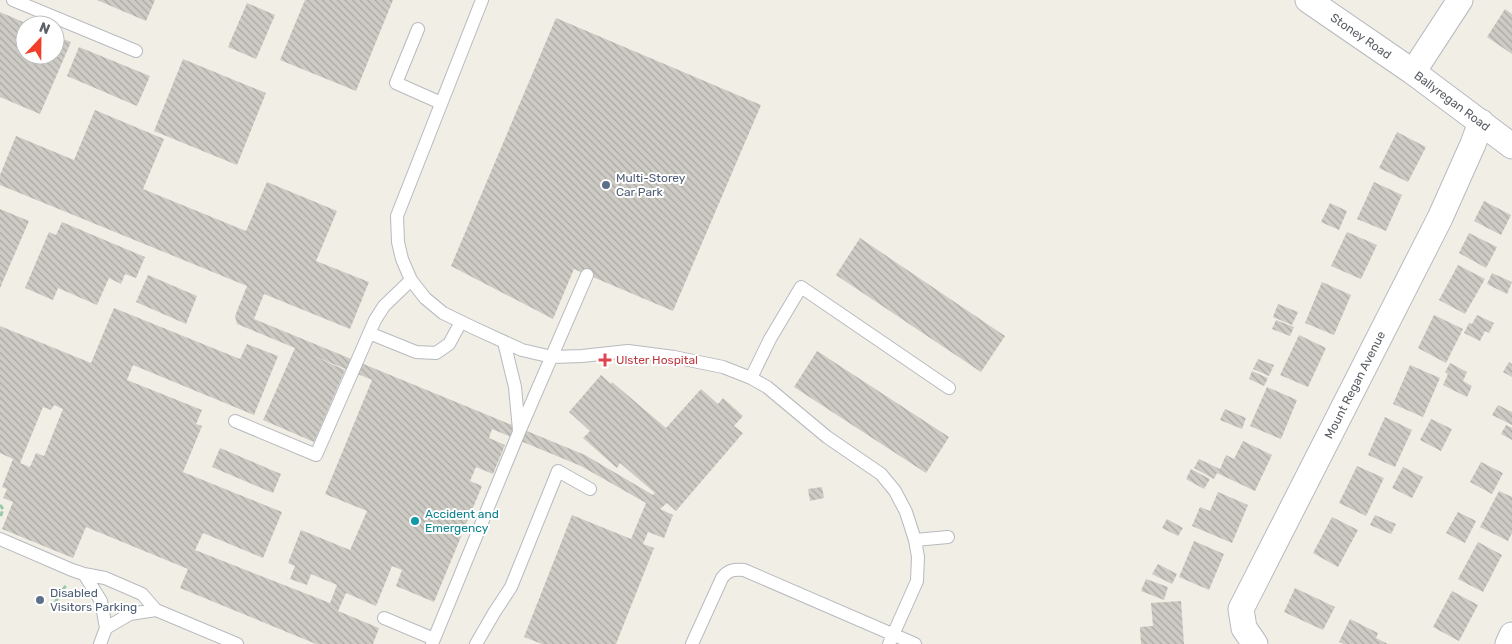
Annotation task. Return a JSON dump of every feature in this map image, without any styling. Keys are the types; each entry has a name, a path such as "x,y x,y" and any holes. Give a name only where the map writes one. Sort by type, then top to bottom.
{"street":[{"name":"Stoney Road","path":"1308,0 1413,72"},
{"name":"Ballyregan Road","path":"1460,0 1413,72 1512,146"},
{"name":"Mount Regan Avenue","path":"1256,644 1244,628 1241,609 1440,218 1481,122"},
{"path":"1508,644 1512,635"}],"lane":[{"path":"13,0 136,51"},
{"path":"482,0 397,216 398,242 402,259 411,280 425,298 443,313 522,350 552,357 628,351 674,357 723,367 751,378 768,388 827,437 881,474 895,491 902,505 915,540 918,557 917,581 891,639"},
{"path":"418,29 396,84 441,103"},
{"path":"384,618 433,642 519,432 587,275"},
{"path":"235,421 316,455 384,306 411,280"},
{"path":"751,378 770,339 802,288 949,388"},
{"path":"370,334 416,352 436,354 449,344 461,322"},
{"path":"504,342 515,387 519,432"},
{"path":"476,644 511,587 558,471 590,489"},
{"path":"915,540 948,537"},
{"path":"0,539 78,572 106,578 142,594 156,610 237,644"},
{"path":"692,644 722,578 727,572 736,569 744,570 891,639 915,644"},
{"path":"78,572 102,601 106,628 100,644"},
{"path":"106,628 130,614 156,610"}],"path":[{"path":"0,505 3,509 0,518"},
{"path":"51,609 65,586 78,572"}],"building":[{"path":"97,0 155,0 146,21"},
{"path":"305,0 393,0 356,91 280,60"},
{"path":"247,3 275,15 256,59 228,47"},
{"path":"1505,9 1512,14 1512,54 1487,37"},
{"path":"0,12 15,18 15,65 61,65 40,114 0,97"},
{"name":"Multi-Storey Car Park","path":"556,18 761,105 673,311 574,269 553,319 451,266"},
{"path":"65,40 71,42 65,56"},
{"path":"79,47 150,76 137,106 67,76"},
{"path":"183,59 266,93 237,165 154,131"},
{"path":"95,110 164,139 143,189 246,231 267,182 337,211 316,261 369,282 350,329 264,294 254,319 585,455 653,495 655,493 620,463 617,468 583,438 590,431 569,412 601,375 611,384 612,382 666,428 701,389 718,404 723,398 743,416 734,426 743,433 676,511 667,503 660,509 673,515 664,538 648,532 643,544 654,548 616,644 542,644 524,637 572,515 631,539 646,503 581,466 492,429 489,438 505,445 493,474 476,467 470,481 482,486 434,602 396,586 402,570 392,566 376,606 346,593 338,611 379,628 373,644 316,644 180,588 188,569 86,527 73,558 2,529 13,502 3,498 7,489 2,487 13,459 0,453 0,326 91,363 114,308 240,359 247,344 278,356 254,415 133,365 127,380 202,410 196,424 202,426 183,472 282,512 263,558 203,533 195,550 330,603 337,585 311,574 307,585 290,579 295,566 288,563 301,530 350,550 367,511 325,494 372,380 399,391 309,354 345,370 314,442 263,420 295,348 237,324 235,316 247,286 0,185 0,175 16,136 74,160","holes":["54,405 63,409 44,456 36,453 30,467 20,463 43,407 51,410"]},
{"path":"1397,132 1426,147 1408,182 1379,168"},
{"path":"1374,182 1402,195 1386,231 1357,219"},
{"path":"1484,201 1511,215 1501,235 1474,221"},
{"path":"1330,203 1347,211 1339,230 1321,222"},
{"path":"0,209 29,221 0,288"},
{"path":"62,222 145,257 136,278 125,274 121,284 109,278 97,305 58,288 53,300 25,288 49,232 56,235"},
{"path":"1347,232 1377,245 1361,279 1331,266"},
{"path":"1469,233 1497,247 1486,268 1459,253"},
{"path":"860,238 1005,336 981,372 836,275"},
{"path":"1458,265 1485,279 1465,314 1439,300"},
{"path":"1492,273 1512,282 1507,294 1487,284"},
{"path":"148,275 197,296 186,324 136,302"},
{"path":"1322,282 1351,295 1334,335 1305,323"},
{"path":"1278,304 1298,312 1292,325 1273,317"},
{"path":"1434,315 1463,329 1446,363 1418,348"},
{"path":"1477,315 1494,323 1489,333 1485,331 1480,341 1464,333 1469,323 1472,324"},
{"path":"1276,320 1294,327 1290,336 1272,329"},
{"path":"1299,335 1326,348 1308,387 1280,375"},
{"path":"817,351 949,437 926,473 794,387"},
{"path":"1258,359 1274,365 1269,376 1253,369"},
{"path":"1509,362 1512,364 1512,377 1503,372"},
{"path":"1450,363 1467,372 1463,381 1472,386 1467,397 1443,385 1448,374 1445,372"},
{"path":"1410,365 1440,378 1423,417 1393,404"},
{"path":"1252,371 1268,378 1264,386 1249,379"},
{"path":"1267,387 1297,400 1281,439 1250,426"},
{"path":"1498,405 1512,412 1512,425 1492,415"},
{"path":"1225,409 1246,418 1242,429 1220,420"},
{"path":"1385,417 1412,430 1395,467 1368,455"},
{"path":"1431,419 1452,429 1441,451 1420,440"},
{"path":"1506,425 1512,428 1512,440 1501,434"},
{"path":"1243,441 1272,455 1255,491 1217,473 1214,479 1194,468 1199,459 1220,469 1226,455 1234,459"},
{"path":"220,448 281,474 273,493 212,467"},
{"path":"1481,462 1503,473 1492,494 1470,482"},
{"path":"1357,466 1384,478 1366,516 1339,503"},
{"path":"1403,467 1423,477 1412,498 1392,488"},
{"path":"1191,469 1210,479 1204,489 1186,479"},
{"path":"822,487 824,498 810,501 808,489"},
{"path":"1499,491 1512,497 1512,533 1508,541 1480,527"},
{"path":"1218,492 1248,505 1232,543 1192,526 1200,507 1210,511"},
{"path":"1458,512 1476,521 1465,543 1446,533"},
{"path":"1375,515 1396,524 1391,534 1370,525"},
{"path":"1332,517 1358,530 1338,567 1313,553"},
{"path":"1167,519 1183,528 1178,536 1162,528"},
{"path":"1194,541 1224,554 1209,590 1179,577"},
{"path":"1478,542 1502,555 1483,592 1458,579"},
{"path":"1158,564 1177,574 1172,584 1152,574"},
{"path":"1146,579 1168,587 1164,600 1141,591"},
{"path":"1295,588 1335,607 1323,630 1284,612"},
{"path":"1452,591 1478,605 1459,641 1433,627"},
{"path":"1181,601 1184,644 1141,644 1140,627 1153,626 1151,603"},
{"path":"1350,619 1378,633 1376,638 1388,644 1344,644 1339,642"}],"place":[{"name":"Multi-Storey Car Park","path":"606,185"},
{"name":"Ulster Hospital","path":"605,360"},
{"name":"Accident and Emergency","path":"415,521"},
{"name":"Disabled Visitors Parking","path":"40,600"}]}
